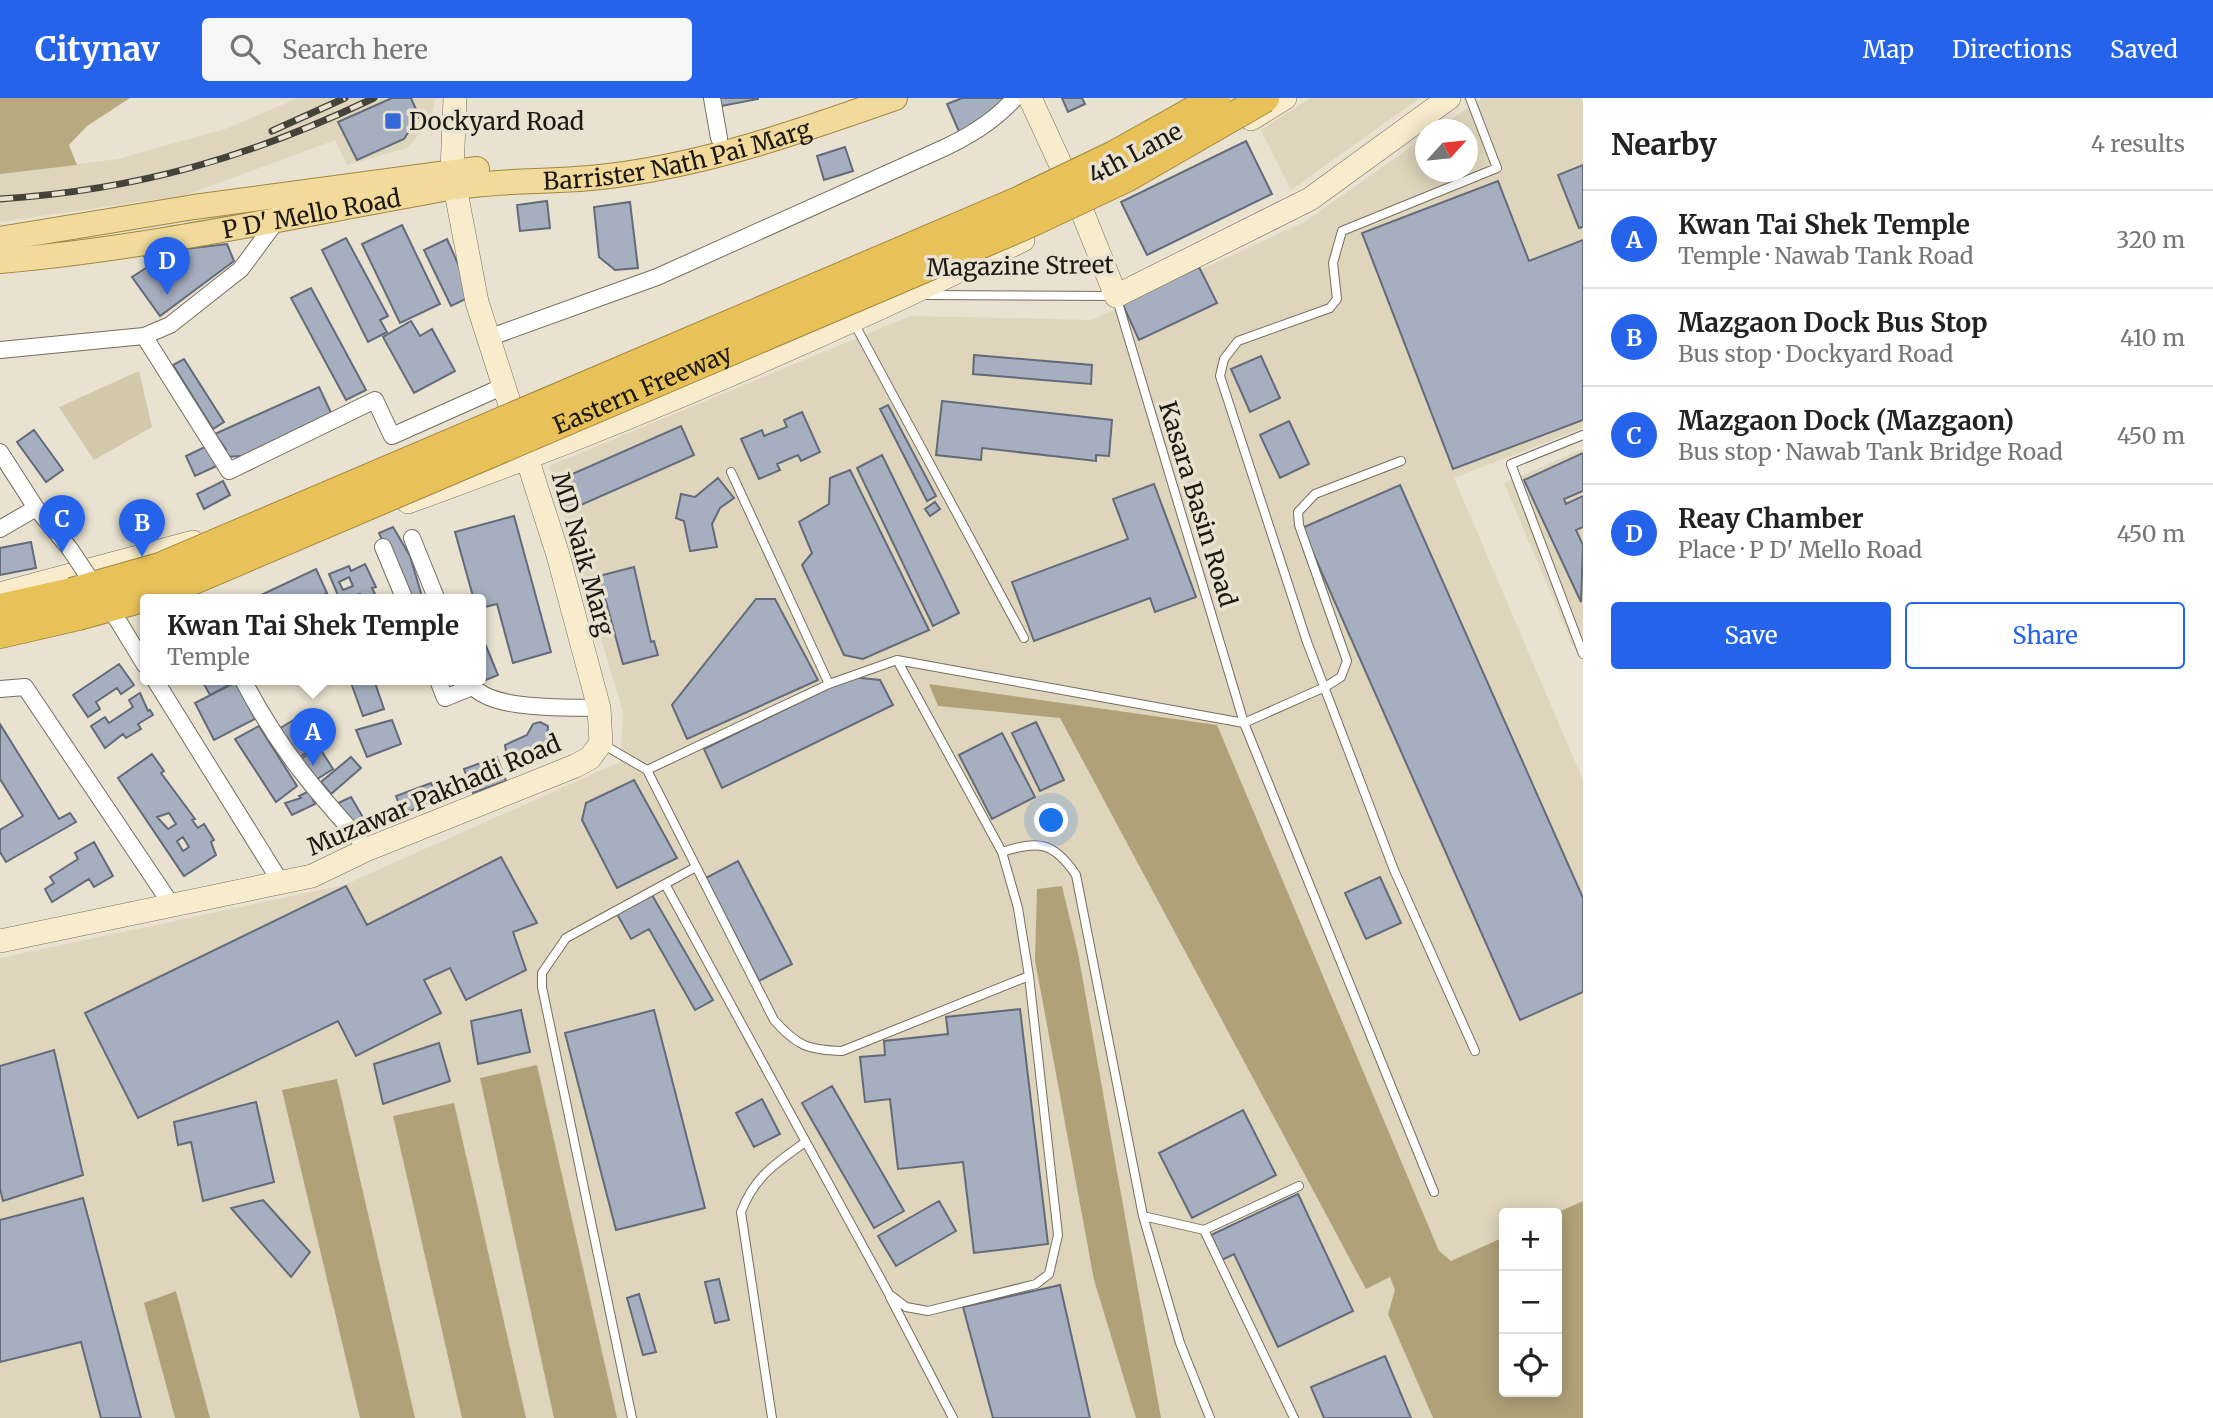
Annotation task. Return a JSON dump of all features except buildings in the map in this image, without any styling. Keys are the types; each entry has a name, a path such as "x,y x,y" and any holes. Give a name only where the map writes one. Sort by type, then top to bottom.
{"highway":[{"name":"Eastern Freeway","path":"0,608 160,567 1016,202 1114,155 1216,98"},
{"name":"Eastern Freeway","path":"160,594 1026,225 1126,178 1265,98"},
{"name":"Eastern Freeway","path":"0,634 140,599"}],"main road":[{"name":"Barrister Nath Pai Marg","path":"453,179 606,160 719,138 845,98"},
{"name":"Barrister Nath Pai Marg","path":"453,179 608,176 660,168 724,155 895,98"},
{"name":"P D' Mello Road","path":"0,239 274,208 453,179"},
{"name":"P D' Mello Road","path":"0,261 115,246 274,208"}],"street":[{"path":"453,179 455,98"},
{"path":"712,98 719,138"},
{"path":"488,338 657,277 961,141 1000,115 1015,98"},
{"path":"1030,98 1082,211 1116,296"},
{"name":"Magazine Street","path":"508,396 951,220 1061,169 1199,98"},
{"name":"4th Lane","path":"912,295 1082,211 1246,123 1285,98"},
{"name":"Magazine Street","path":"1116,296 1310,199 1450,98"},
{"name":"MD Naik Marg","path":"453,179 477,302 529,458 599,708"},
{"path":"0,350 144,337 170,325 241,269 274,208"},
{"name":"Magazine Street","path":"529,458 912,295"},
{"path":"144,337 229,471 375,400 391,436 508,396"},
{"path":"0,594 187,544 508,396"},
{"path":"0,452 36,508 70,549 115,621"},
{"path":"200,594 384,510 529,458"},
{"path":"0,529 36,508"},
{"path":"412,538 435,594"},
{"path":"383,547 403,594"},
{"path":"81,572 140,658"},
{"path":"0,646 115,621 140,609"},
{"path":"158,685 280,881"},
{"path":"246,685 265,723 305,780 368,849"},
{"path":"440,685 445,698 469,685"},
{"path":"472,685 483,697 530,706 599,708 601,743"},
{"path":"0,689 25,687 171,904"},
{"name":"Muzawar Pakhadi Road","path":"0,941 313,876 368,849 575,766 590,758 601,743"}],"lane":[{"path":"1470,98 1497,168 1342,231 1333,263 1338,299 1330,308 1238,341 1224,359 1220,376 1307,642 1394,870 1475,1051"},
{"name":"Magazine Street","path":"912,295 1116,296"},
{"name":"Kasara Basin Road","path":"1116,296 1244,723 1434,1192"},
{"path":"853,320 1024,638"},
{"path":"1583,435 1511,464 1583,654"},
{"path":"646,770 829,684 897,660 1244,723 1325,687 1341,677 1347,660 1299,526 1298,512 1315,494 1401,461"},
{"path":"731,472 829,684"},
{"path":"889,1294 906,1307 928,1311 1036,1284 1049,1274 1058,1235 1030,976 1018,908 1002,852 897,660"},
{"path":"601,743 646,770 774,1020 791,1039 813,1050 842,1051 1030,976"},
{"path":"1002,852 1022,846 1042,845 1062,855 1076,875 1143,1216 1180,1343 1210,1418"},
{"path":"632,1418 542,987 542,973 566,938 696,867"},
{"path":"665,884 804,1143 889,1294 953,1418"},
{"path":"772,1418 741,1212 749,1191 762,1174 804,1143"},
{"path":"1143,1216 1204,1230 1299,1186"},
{"path":"1204,1230 1294,1418"}],"shaded area":[{"path":"0,98 130,98 87,126 69,145 77,165 0,174"},
{"path":"298,98 435,98 431,121 407,148 347,165 335,140 186,195 0,222 0,174 118,159 228,128"},
{"path":"1310,98 1420,98 1291,190 1261,130"},
{"path":"1482,98 1581,98 1583,102 1583,428 1454,478 1583,780 1583,1201 1562,1210 1562,1208 1499,1208 1499,1239 1395,1290 1388,1314 1433,1418 0,1418 0,958 344,885 620,762 623,712 549,466 910,316 1092,320 1306,221 1415,144 1415,182 1478,182 1478,119 1452,119"},
{"path":"139,371 152,427 94,460 59,407"},
{"path":"1583,449 1583,642 1573,646 1504,483"},
{"path":"929,684 1217,725 1439,1251 1451,1261 1499,1239 1499,1397 1562,1397 1562,1210 1583,1201 1583,1418 1433,1418 1388,1314 1395,1290 1390,1277 1366,1289 1060,718 938,706"},
{"path":"1062,886 1078,953 1161,1418 1136,1418 1094,1280 1035,960 1037,889"},
{"path":"537,1065 617,1418 554,1418 480,1078"},
{"path":"337,1079 415,1418 360,1418 282,1090"},
{"path":"454,1103 526,1418 462,1418 393,1116"},
{"path":"176,1291 210,1418 175,1418 144,1303"}],"railway":[{"path":"272,131 345,98"},
{"path":"0,199 99,188 192,167 283,137 374,98"}],"place":[{"name":"Dockyard Road","path":"393,121"},
{"name":"Reay Chamber","path":"167,295"},
{"name":"Mazgaon Dock (Mazgaon)","path":"62,553"},
{"name":"Mazgaon Dock Bus Stop","path":"142,557"},
{"name":"Kwan Tai Shek Temple","path":"313,766"}]}
